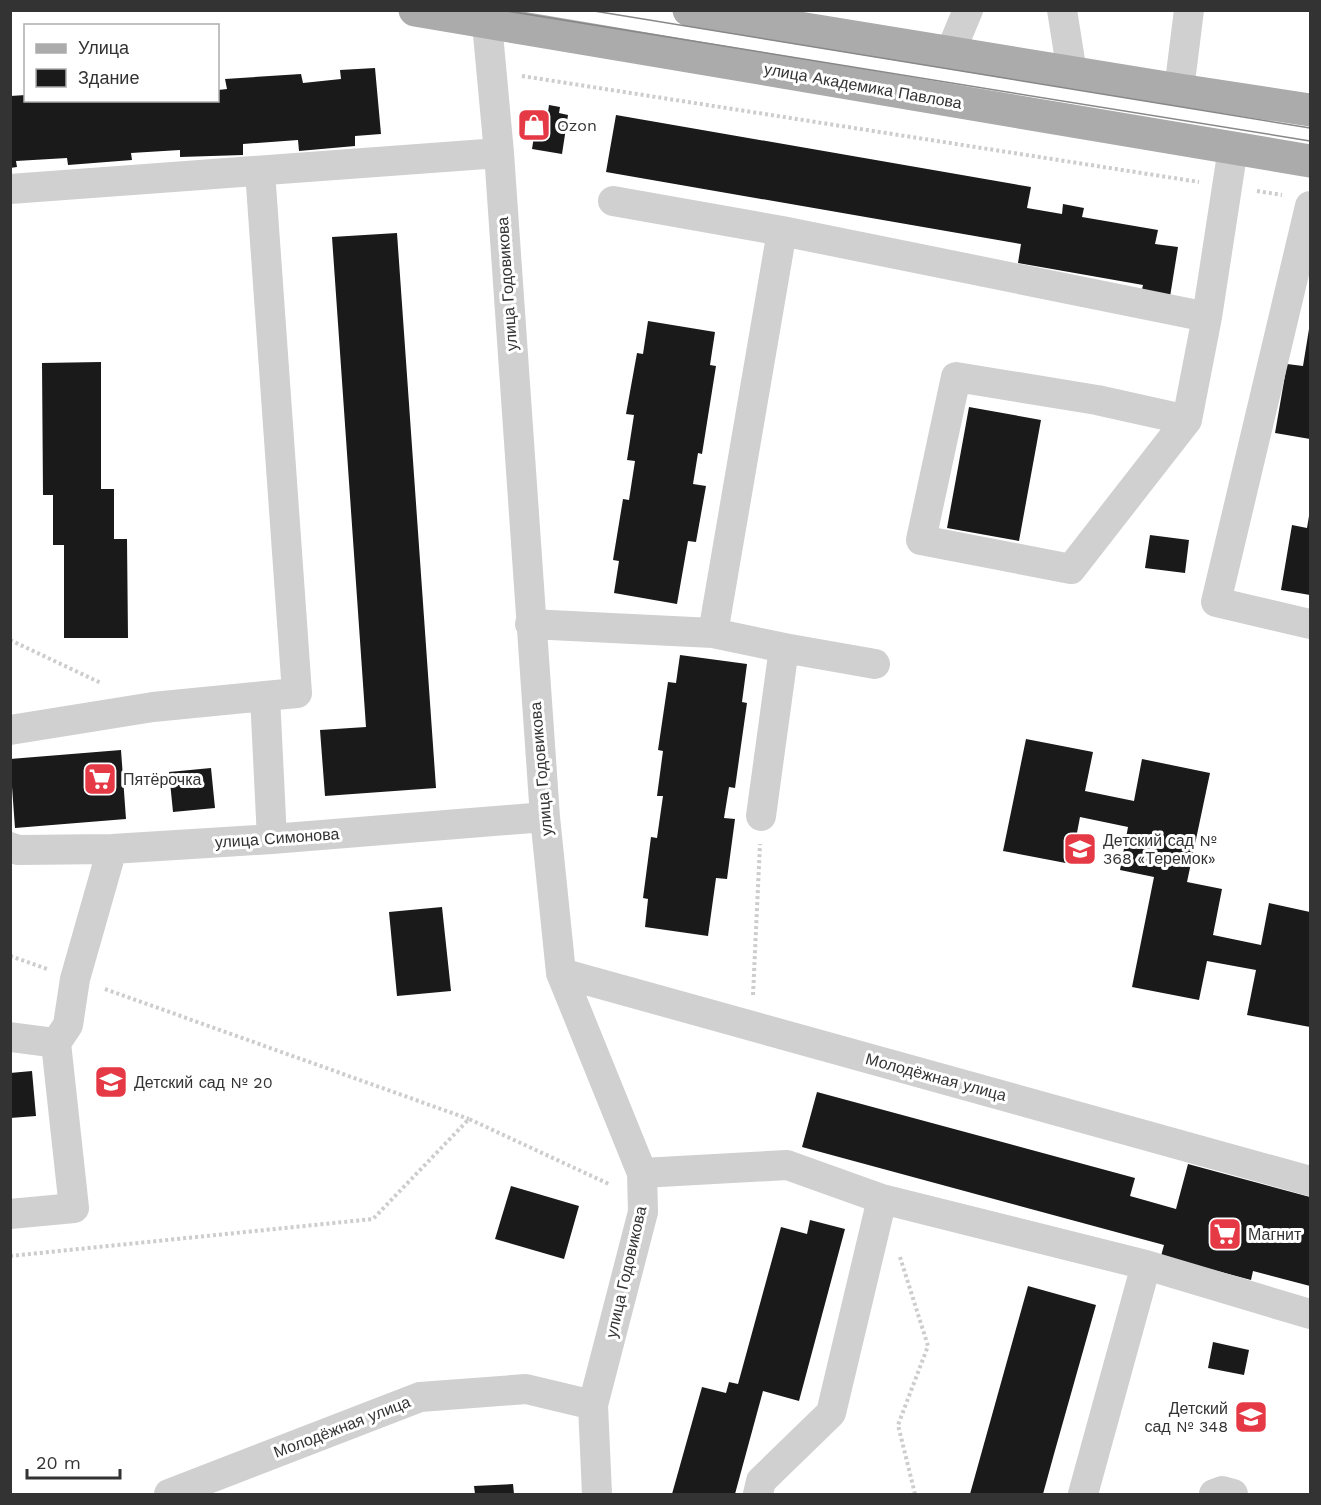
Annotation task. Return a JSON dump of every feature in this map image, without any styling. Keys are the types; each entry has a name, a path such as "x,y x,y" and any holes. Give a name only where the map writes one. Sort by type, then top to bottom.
{"main road":[{"name":"улица Академика Павлова","path":"415,10 1311,161"},
{"path":"689,10 1311,110"}],"street":[{"path":"950,53 969,10"},
{"path":"1062,10 1072,73"},
{"path":"1179,90 1189,10"},
{"name":"улица Годовикова","path":"488,23 499,153 544,817 561,974 642,1185 640,1222 593,1405 597,1494"},
{"path":"1187,420 1097,400 956,377 921,540 1071,569 1187,420 1233,148"},
{"path":"10,189 499,153"},
{"path":"10,730 153,707 297,693 260,171"},
{"path":"613,201 782,231 1206,317"},
{"path":"1300,201 1216,602 1311,624"},
{"path":"712,633 782,231"},
{"path":"530,624 712,633 875,664"},
{"path":"761,816 784,648"},
{"path":"265,696 272,839"},
{"name":"улица Симонова","path":"10,847 18,850 112,849 272,839 544,817"},
{"path":"10,1214 74,1208 56,1043 68,1025 75,978 112,849"},
{"name":"Молодёжная улица","path":"561,974 1311,1181"},
{"path":"10,1037 56,1043"},
{"path":"642,1185 787,1165 882,1199 1146,1265 1311,1314"},
{"path":"758,1494 761,1482 831,1413 882,1199"},
{"path":"1083,1494 1146,1265"},
{"name":"Молодёжная улица","path":"169,1494 420,1397 526,1389 593,1405"},
{"path":"1214,1494 1222,1491 1233,1494"}],"path":[{"path":"491,71 1227,187 1300,201"},
{"path":"10,640 102,683"},
{"path":"753,1003 761,816"},
{"path":"10,956 469,1119 605,1182 642,1185"},
{"path":"10,1256 373,1219 469,1119"},
{"path":"900,1256 928,1346 898,1425 915,1494"}],"building":[{"path":"375,68 381,134 355,136 355,146 299,151 298,140 243,144 243,155 180,157 180,150 131,153 132,160 68,165 67,158 16,161 17,167 10,168 10,96 24,95 24,102 219,102 219,90 227,89 225,79 301,74 303,83 341,79 340,70"},
{"path":"549,105 560,107 559,113 568,115 562,154 532,149 538,111 548,112"},
{"path":"616,115 1031,187 1027,208 1062,214 1063,204 1084,208 1082,217 1158,230 1155,244 1178,247 1169,303 1140,298 1143,285 1018,263 1021,244 606,172"},
{"path":"397,233 436,788 325,796 320,730 366,727 332,237"},
{"path":"648,321 715,332 710,365 716,366 702,454 698,453 693,484 706,486 696,542 688,541 677,604 614,593 619,561 613,560 623,499 629,500 635,461 627,460 634,415 626,414 637,353 643,354"},
{"path":"1309,329 1310,439 1275,433 1287,364 1303,366"},
{"path":"101,362 101,489 114,489 114,539 127,539 128,638 64,638 64,545 53,545 53,495 43,495 42,363"},
{"path":"969,407 1041,420 1019,541 947,528"},
{"path":"1309,516 1310,595 1281,590 1292,525 1307,528"},
{"path":"1150,535 1189,540 1185,573 1145,568"},
{"path":"680,655 747,664 742,702 747,703 735,788 729,787 724,818 735,819 727,879 716,878 708,936 645,927 648,899 643,898 651,837 657,838 663,796 657,796 663,751 658,750 668,682 676,683"},
{"path":"1026,739 1093,752 1085,791 1134,801 1142,759 1210,773 1187,882 1222,889 1213,935 1261,945 1269,903 1310,912 1310,1027 1247,1015 1256,970 1207,961 1199,1000 1132,987 1154,877 1120,870 1128,827 1080,817 1071,864 1003,851"},
{"path":"121,750 126,819 15,828 10,759"},
{"path":"211,768 215,808 173,812 169,772"},
{"path":"442,907 451,991 397,996 389,912"},
{"path":"32,1071 36,1116 10,1118 10,1073"},
{"path":"817,1092 1135,1178 1130,1196 1176,1209 1188,1164 1310,1197 1310,1286 1253,1271 1251,1280 1161,1256 1164,1245 802,1147"},
{"path":"511,1186 579,1206 564,1259 495,1239"},
{"path":"810,1220 845,1229 799,1401 763,1391 735,1494 672,1494 702,1387 726,1393 729,1382 738,1384 781,1227 807,1234"},
{"path":"1028,1286 1096,1305 1043,1494 970,1494"},
{"path":"1213,1342 1249,1350 1244,1375 1208,1368"},
{"path":"513,1484 514,1494 475,1494 474,1486"}],"tram line":[{"path":"501,10 1310,141"},
{"path":"588,10 1310,128"}],"place":[{"name":"Ozon","path":"534,125"},
{"name":"Пятёрочка","path":"100,779"},
{"name":"Детский сад № 368 «Теремок»","path":"1080,849"},
{"name":"Детский сад № 20","path":"111,1082"},
{"name":"Магнит","path":"1225,1234"},
{"name":"Детский сад № 348","path":"1251,1417"}]}
